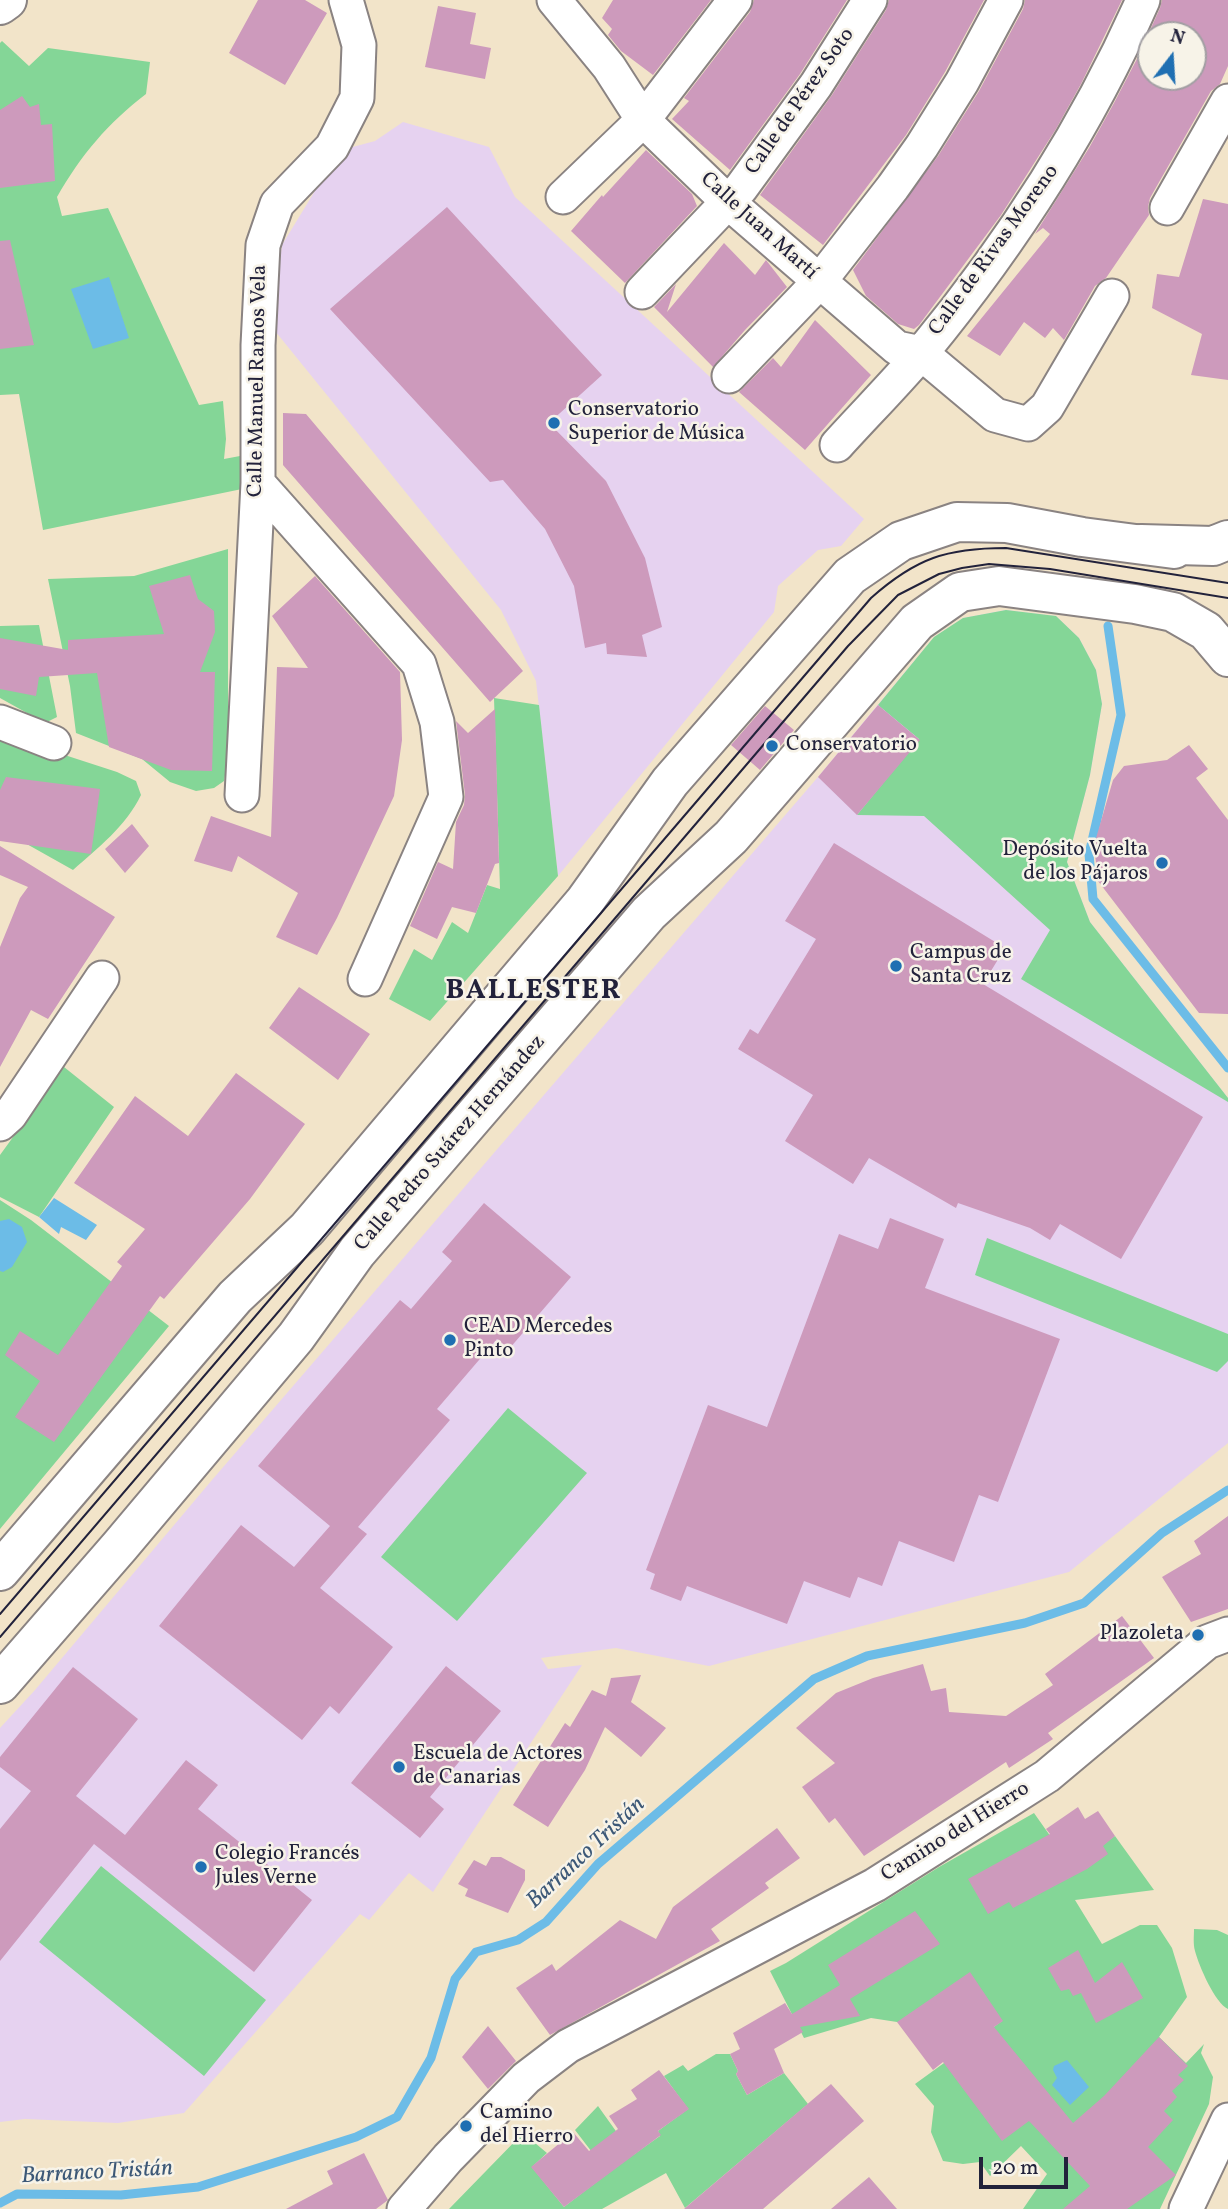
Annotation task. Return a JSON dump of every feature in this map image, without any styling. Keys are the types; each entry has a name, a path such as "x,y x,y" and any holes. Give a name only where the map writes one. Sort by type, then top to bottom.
{"street":[{"path":"0,5 7,0"},
{"name":"Calle Manuel Ramos Vela","path":"242,795 258,483 258,345 263,245 277,204 332,147 357,98 359,45 346,0"},
{"path":"563,197 643,120 735,0"},
{"name":"Calle de Pérez Soto","path":"642,292 729,203 816,85 870,0"},
{"path":"729,376 819,282 922,146 962,82 1006,0"},
{"name":"Calle de Rivas Moreno","path":"837,445 921,353 991,264 1066,152 1103,84 1143,0"},
{"name":"Calle Juan Martí","path":"566,4 643,120 729,203 897,348 921,353 995,415 1028,424 1047,407 1112,296"},
{"path":"1167,208 1228,101"},
{"path":"258,483 419,664 437,722 446,797 365,979"},
{"path":"0,1571 235,1297 316,1219 585,901 670,782 850,576 901,541 957,522 1007,523 1228,556"},
{"path":"1141,544 1213,546 1228,540"},
{"name":"Calle Pedro Suárez Hernández","path":"0,1684 296,1337 357,1252 649,913 731,837 917,622 960,592 999,586 1135,604 1173,612 1206,631 1228,657"},
{"path":"0,722 54,743"},
{"path":"0,1124 10,1115 102,978"},
{"name":"Camino del Hierro","path":"404,2209 448,2158 526,2078 568,2046 875,1885 1046,1776 1207,1642 1228,1634"},
{"path":"1186,2209 1228,2120"}],"shaded area":[{"name":"Conservatorio Superior de Música","path":"403,122 489,147 515,197 864,519 841,546 818,550 778,586 774,612 558,876 536,681 501,610 271,326 282,245 321,181 349,148 375,141"},
{"path":"1006,610 1056,616 1079,638 1096,670 1102,704 1090,775 1067,862 1090,922 1228,1098 1228,1443 1069,1572 709,1666 616,1648 541,1658 548,1669 582,1665 433,1892 409,1873 369,1920 360,1914 184,2113 118,2123 25,2119 0,2122 0,1728 818,777 934,637 963,618"}],"green space":[{"path":"2,41 29,66 48,48 150,62 146,94 119,116 96,141 57,197 62,216 108,208 199,405 223,401 226,439 224,459 240,456 242,489 43,530 19,394 0,395"},
{"path":"228,549 228,758 224,781 214,788 196,791 170,782 142,759 76,733 70,686 48,579 134,576"},
{"path":"1006,610 1056,616 1079,638 1096,670 1102,704 1090,775 1067,862 1090,922 1228,1098 1228,1102 1021,979 1050,930 924,816 857,815 919,739 878,705 934,637 963,618"},
{"path":"39,625 57,717 45,723 0,698 0,626"},
{"path":"494,698 539,705 558,876 430,1021 389,999 414,949 432,960 452,922 468,933 487,885 500,889"},
{"path":"0,734 117,772 136,781 141,795 128,817 73,870 0,829"},
{"path":"64,1067 114,1107 39,1217 0,1197 0,1155"},
{"path":"0,1200 31,1220 169,1326 0,1529"},
{"path":"987,1238 1228,1334 1228,1361 1217,1372 975,1275"},
{"path":"508,1408 587,1473 457,1621 381,1557"},
{"path":"1034,1813 1070,1864 1115,1836 1154,1890 1075,1900 1102,1944 1140,1925 1157,1925 1172,1948 1187,1997 1159,2037 1186,2063 1204,2044 1201,2053 1213,2077 1209,2104 1160,2209 1023,2209 1047,2174 1021,2146 990,2176 980,2162 963,2164 943,2161 931,2132 934,2106 915,2084 1002,2021 897,2022 871,2018 804,2038 770,1971 939,1867"},
{"path":"101,1866 266,2000 204,2076 39,1942"},
{"path":"1194,1929 1217,1930 1228,1935 1228,2009 1218,2000 1200,1966 1194,1948"},
{"path":"716,2054 730,2054 738,2071 736,2074 747,2095 784,2073 808,2104 685,2208 666,2173 602,2209 449,2209 523,2133 547,2153 532,2167 564,2207 608,2173 575,2130 598,2106 633,2155 660,2136 658,2131 688,2109 664,2076 683,2065 688,2071"}],"water":[{"path":"109,277 129,338 93,349 71,289"},
{"path":"54,1198 97,1225 86,1240 61,1227 59,1234 39,1217"},
{"path":"9,1219 22,1227 27,1242 12,1267 3,1272 0,1271 0,1221"},
{"path":"1067,2060 1089,2087 1070,2105 1052,2085 1057,2078 1054,2066"}],"building":[{"path":"258,0 305,0 327,13 285,85 229,53"},
{"path":"613,0 711,0 653,75 621,51 608,35 612,29 602,18"},
{"path":"754,0 847,0 800,74 730,170 672,119 689,101 684,98 750,12"},
{"path":"889,0 984,0 945,72 906,135 823,245 760,195 832,95 886,10"},
{"path":"1025,0 1122,0 1056,129 1001,215 919,325 914,329 898,324 866,296 853,270 938,156 979,91 1023,9"},
{"path":"1162,0 1228,0 1228,66 1220,84 1211,91 1150,198 1149,215 1106,278 1095,286 1064,340 1053,328 1045,338 1024,322 1000,356 967,336 1050,234 1043,228 1035,234 1089,148 1137,59 1137,91 1207,91 1207,21 1154,21"},
{"path":"438,6 476,13 470,44 491,48 485,79 425,67"},
{"path":"22,96 30,107 39,104 41,125 52,124 55,181 0,188 0,110"},
{"path":"646,150 692,194 697,206 625,283 571,231"},
{"path":"1203,199 1228,204 1228,380 1191,375 1202,334 1152,308 1157,274 1179,277"},
{"path":"447,207 602,375 549,423 606,481 645,558 662,627 642,635 647,657 607,654 606,643 585,648 574,586 545,529 503,480 490,482 330,309"},
{"path":"10,240 34,345 0,349 0,241"},
{"path":"724,243 755,275 766,260 787,287 713,367 654,307 676,284 667,312"},
{"path":"815,320 871,375 805,450 739,392 773,358 781,367"},
{"path":"283,413 306,414 523,671 490,702 283,465"},
{"path":"190,575 198,599 214,611 215,632 200,672 215,672 212,771 171,770 109,747 97,673 39,677 36,696 0,689 0,638 68,650 68,640 164,634 149,586"},
{"path":"315,576 400,672 402,740 394,796 317,955 276,937 298,893 238,856 232,872 194,861 211,816 271,837 277,667 308,668 272,616"},
{"path":"878,705 920,740 857,815 818,777"},
{"path":"765,706 794,730 760,770 731,745"},
{"path":"495,709 499,863 495,864 476,913 452,907 437,939 410,926 438,862 453,869 456,822 464,805 465,795 456,721 468,733"},
{"name":"Depósito Vuelta de los Pájaros","path":"1189,745 1208,769 1196,778 1228,820 1228,1014 1199,1013 1098,881 1094,845 1113,780 1124,766 1167,760"},
{"path":"6,777 100,789 91,854 0,841 0,790"},
{"path":"132,824 149,846 125,873 105,849"},
{"path":"834,843 1005,948 983,984 1203,1117 1121,1259 1060,1224 1050,1240 1030,1228 958,1203 956,1208 869,1158 853,1184 785,1141 813,1095 738,1049 750,1029 758,1034 816,939 785,921"},
{"path":"0,846 115,917 48,1019 31,1010 0,1067 0,947 20,898 28,887 0,875"},
{"path":"299,987 370,1034 338,1080 269,1028"},
{"path":"236,1073 305,1124 250,1199 164,1299 160,1296 54,1442 15,1417 40,1381 5,1355 20,1331 58,1355 122,1266 117,1262 145,1229 74,1183 135,1096 188,1136"},
{"path":"484,1203 571,1277 509,1349 497,1339 437,1409 450,1420 358,1527 367,1534 320,1588 393,1647 339,1714 330,1706 302,1740 159,1626 241,1525 294,1567 330,1526 258,1466 400,1300 411,1309 452,1261 442,1252"},
{"path":"890,1218 944,1239 925,1288 1060,1339 998,1502 979,1495 954,1562 899,1541 882,1586 858,1577 850,1598 804,1581 787,1624 687,1586 681,1601 650,1589 655,1574 646,1570 708,1405 767,1427 839,1234 878,1249"},
{"path":"1228,1516 1228,1609 1191,1622 1162,1577 1201,1554 1194,1541"},
{"path":"1122,1616 1154,1658 1048,1733 1053,1739 1009,1768 1006,1762 864,1856 835,1818 829,1823 802,1787 835,1763 796,1728 836,1693 873,1678 923,1664 931,1691 946,1688 949,1712 1006,1716 1053,1685 1045,1674"},
{"path":"446,1666 501,1711 430,1797 444,1809 420,1838 351,1783"},
{"path":"73,1667 138,1719 76,1796 125,1835 186,1760 218,1785 198,1809 312,1900 254,1972 94,1844 0,1961 0,1829 31,1791 0,1767 0,1757"},
{"path":"641,1675 631,1702 666,1728 641,1757 605,1727 585,1770 548,1827 513,1805 565,1723 570,1727 592,1690 606,1696 611,1678"},
{"path":"1078,1807 1085,1819 1098,1811 1115,1836 1103,1846 1108,1854 1087,1869 1013,1908 1009,1902 988,1914 968,1879 1050,1834 1046,1829"},
{"path":"777,1828 800,1858 765,1883 769,1888 711,1929 720,1941 550,2035 516,1988 552,1964 556,1971 620,1920 656,1939 673,1907"},
{"path":"491,1857 501,1857 525,1870 525,1880 508,1913 465,1896 468,1889 458,1884 474,1860 486,1866"},
{"path":"915,1911 940,1944 850,1999 860,2016 800,2027 803,2032 774,2049 784,2073 747,2095 736,2074 738,2071 730,2054 740,2049 733,2033 785,2003 792,2014 840,1985 828,1965"},
{"path":"1078,1950 1095,1983 1122,1962 1143,1998 1096,2023 1081,1993 1073,1996 1069,1989 1061,1991 1048,1968"},
{"path":"970,1972 1003,2021 994,2027 1073,2123 1104,2096 1159,2037 1188,2066 1178,2075 1184,2080 1172,2091 1177,2097 1164,2111 1173,2120 1148,2147 1176,2175 1127,2209 1063,2209 1090,2186 1029,2121 1002,2141 943,2062 933,2070 897,2022"},
{"path":"488,2026 516,2061 488,2089 462,2057"},
{"path":"659,2070 689,2109 658,2131 661,2135 564,2207 531,2167 573,2132 589,2151 618,2129 609,2116 637,2099 631,2090"},
{"path":"831,2084 864,2121 763,2209 684,2209"},
{"path":"364,2153 388,2200 376,2209 286,2209 333,2184 327,2171"},
{"path":"869,2177 897,2209 831,2209"}],"waterway":[{"path":"1108,626 1121,715 1089,854 1093,899 1228,1068"},
{"name":"Barranco Tristán","path":"0,2203 17,2194 121,2195 198,2187 356,2137 397,2117 431,2058 455,1979 476,1952 518,1940 546,1922 598,1864 814,1679 867,1656 1025,1623 1084,1603 1162,1533 1228,1490"}],"tram line":[{"path":"0,1614 871,598 887,584 918,565 949,553 1006,548 1228,583"},
{"path":"0,1637 848,646 898,595 939,574 989,564 1050,569 1228,598"}],"place":[{"name":"Conservatorio Superior de Música","path":"554,423"},
{"name":"Conservatorio","path":"772,746"},
{"name":"Depósito Vuelta de los Pájaros","path":"1162,863"},
{"name":"Campus de Santa Cruz","path":"896,966"},
{"name":"CEAD Mercedes Pinto","path":"450,1340"},
{"name":"Plazoleta","path":"1198,1635"},
{"name":"Escuela de Actores de Canarias","path":"399,1767"},
{"name":"Colegio Francés Jules Verne","path":"201,1867"},
{"name":"Camino del Hierro","path":"466,2126"}],"district":[{"name":"BALLESTER","path":"534,993"}]}
